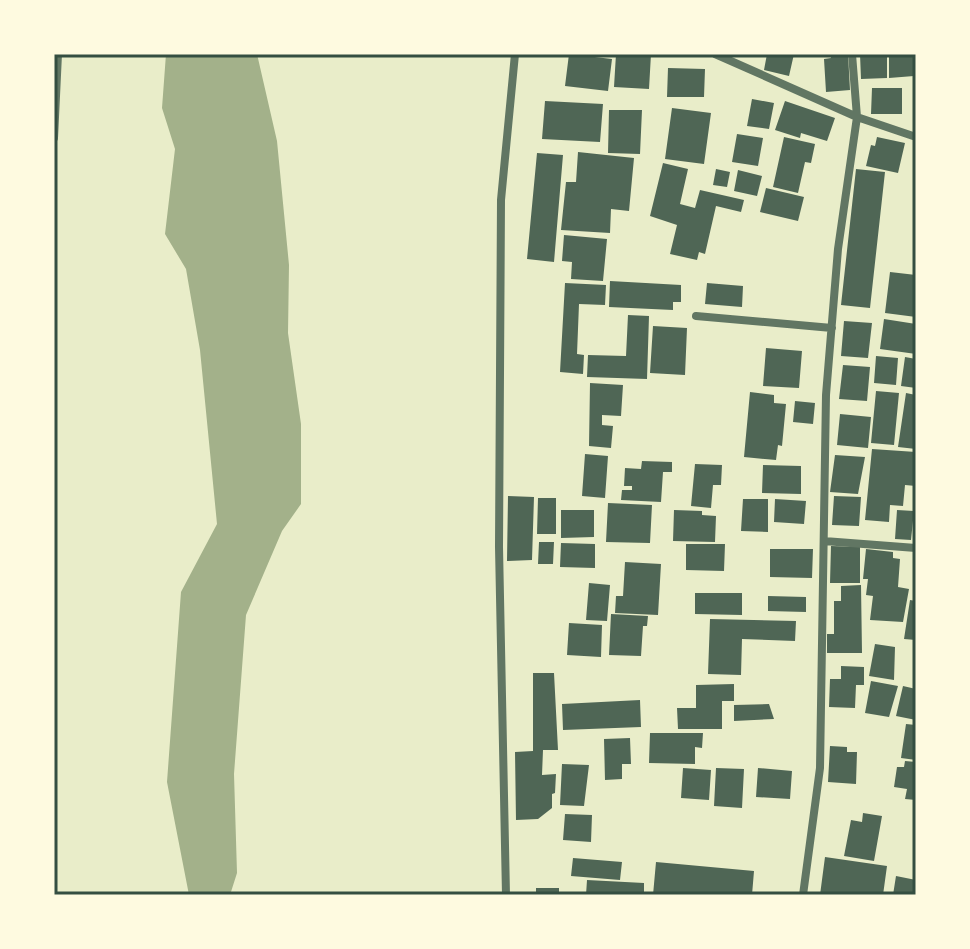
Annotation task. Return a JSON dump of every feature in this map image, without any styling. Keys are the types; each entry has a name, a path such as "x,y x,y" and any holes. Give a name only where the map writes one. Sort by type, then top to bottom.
{"street":[{"path":"54,138 58,54"},
{"path":"506,895 499,547 501,200 515,54"},
{"path":"715,54 857,117 916,137"},
{"path":"803,895 820,768 826,395 857,117 852,54"},
{"path":"696,316 832,328"},
{"path":"824,541 916,548"}],"shaded area":[{"path":"166,54 257,54 277,141 289,265 288,333 301,424 301,504 282,531 246,615 234,774 237,873 230,895 189,895 167,782 181,592 217,524 200,350 186,269 165,234 175,149 162,108"}],"building":[{"path":"569,54 612,59 608,91 565,86"},
{"path":"616,54 651,54 649,89 614,87"},
{"path":"767,54 794,54 789,76 764,70"},
{"path":"830,54 848,54 850,90 826,92 824,59 831,58"},
{"path":"860,54 887,54 887,78 861,79"},
{"path":"889,54 914,54 914,76 889,78"},
{"path":"668,68 705,69 704,97 667,97"},
{"path":"872,88 902,88 902,114 871,114"},
{"path":"752,99 774,103 769,129 747,126"},
{"path":"545,101 603,104 600,142 542,139"},
{"path":"785,101 835,118 827,141 801,133 800,138 775,130"},
{"path":"672,108 711,113 704,164 665,159"},
{"path":"609,110 642,110 640,154 608,153"},
{"path":"737,134 763,138 758,166 732,162"},
{"path":"784,137 815,144 811,163 805,162 798,193 773,187"},
{"path":"877,137 905,143 898,173 866,166 871,145 875,146"},
{"path":"578,152 634,158 629,211 611,209 610,233 561,230 566,182 576,182"},
{"path":"537,153 563,155 554,262 527,259"},
{"path":"663,163 688,169 680,204 695,208 700,190 744,200 741,212 716,206 705,254 699,252 697,260 670,254 677,225 650,216"},
{"path":"716,169 730,172 727,187 713,185"},
{"path":"856,169 885,172 870,308 841,305"},
{"path":"738,170 762,176 757,196 734,191"},
{"path":"766,188 804,197 798,221 760,212"},
{"path":"564,235 607,239 603,281 571,279 572,262 562,261"},
{"path":"890,272 916,275 916,317 885,313"},
{"path":"610,281 681,285 681,302 673,302 673,310 609,307"},
{"path":"565,283 606,285 605,305 579,304 577,354 584,355 583,374 560,372"},
{"path":"707,283 743,286 742,307 705,304"},
{"path":"628,315 649,316 647,379 587,377 588,355 626,356"},
{"path":"884,319 916,324 916,354 880,349"},
{"path":"844,321 872,323 868,358 841,356"},
{"path":"653,326 687,328 685,375 650,373"},
{"path":"766,348 802,351 799,388 763,386"},
{"path":"876,356 898,358 896,385 874,383"},
{"path":"905,357 916,359 916,388 901,386"},
{"path":"843,365 870,367 867,401 839,399"},
{"path":"590,383 623,385 621,416 602,415 602,425 613,426 611,448 589,446"},
{"path":"876,391 899,393 894,445 871,443"},
{"path":"750,392 774,395 774,403 786,404 782,446 778,445 776,460 744,457"},
{"path":"906,393 916,395 916,449 898,447"},
{"path":"795,401 815,403 813,424 793,422"},
{"path":"840,414 871,417 868,448 837,445"},
{"path":"872,449 916,452 916,486 905,485 903,506 890,505 889,522 865,520"},
{"path":"585,454 608,456 605,498 582,496"},
{"path":"835,455 865,457 858,494 830,492"},
{"path":"642,461 672,462 672,472 663,472 661,502 621,500 622,490 632,490 632,486 624,486 625,468 641,469"},
{"path":"695,464 722,465 721,485 713,485 711,508 691,506"},
{"path":"763,465 801,466 801,494 762,493"},
{"path":"508,496 534,497 532,560 507,561"},
{"path":"834,496 861,497 859,526 832,525"},
{"path":"538,498 556,498 556,534 537,534"},
{"path":"743,499 768,499 768,532 741,531"},
{"path":"775,499 806,501 804,524 774,522"},
{"path":"608,503 652,505 650,543 606,542"},
{"path":"561,510 594,510 594,537 561,538"},
{"path":"674,510 702,511 702,515 716,516 715,542 673,541"},
{"path":"897,510 914,511 911,540 895,539"},
{"path":"539,542 554,542 553,564 538,564"},
{"path":"561,543 595,544 595,568 560,567"},
{"path":"686,544 725,544 724,571 686,570"},
{"path":"831,546 860,547 860,583 830,583"},
{"path":"770,549 813,549 812,578 770,577"},
{"path":"866,549 893,552 893,558 900,559 898,587 909,589 903,622 870,620 873,596 866,595 868,579 863,579"},
{"path":"625,562 661,564 658,615 615,613 616,596 623,596"},
{"path":"589,583 610,585 607,621 586,620"},
{"path":"861,585 862,653 827,653 827,634 834,634 834,601 841,601 841,586"},
{"path":"695,593 742,593 742,615 695,614"},
{"path":"768,596 806,597 806,612 768,611"},
{"path":"910,600 916,601 916,640 904,639"},
{"path":"611,614 648,616 647,626 643,626 641,656 609,655"},
{"path":"710,619 796,621 795,641 742,639 741,675 708,674"},
{"path":"569,623 602,625 601,657 567,655"},
{"path":"875,644 895,647 894,680 869,676"},
{"path":"841,666 864,667 864,685 856,685 855,708 829,707 830,679 841,679"},
{"path":"533,673 554,673 558,750 543,750 542,775 556,774 555,793 552,794 552,808 538,819 516,820 515,752 533,751"},
{"path":"871,681 898,686 889,717 865,713"},
{"path":"734,684 734,701 722,701 722,729 678,729 677,708 696,708 696,685"},
{"path":"903,686 916,689 916,720 896,716"},
{"path":"640,700 641,727 563,730 562,704"},
{"path":"769,704 774,719 734,721 734,705"},
{"path":"906,724 916,725 916,760 901,758"},
{"path":"650,733 703,733 702,748 695,747 695,764 649,763"},
{"path":"630,738 631,764 622,764 622,779 605,780 604,739"},
{"path":"830,746 847,747 847,752 857,752 856,784 828,782"},
{"path":"905,761 916,762 916,800 905,799 907,789 894,787 897,767 904,767"},
{"path":"562,764 589,765 584,806 560,805"},
{"path":"683,768 711,770 709,800 681,798"},
{"path":"716,768 744,769 742,808 714,806"},
{"path":"758,768 792,771 790,799 756,797"},
{"path":"863,813 882,816 874,861 844,856 851,820 862,822"},
{"path":"565,814 592,815 591,842 563,840"},
{"path":"825,857 887,866 883,895 820,895"},
{"path":"573,858 622,862 620,880 571,876"},
{"path":"656,862 754,871 752,895 653,895"},
{"path":"896,876 916,880 916,895 893,895"},
{"path":"587,880 644,883 644,895 586,895"},
{"path":"536,888 559,888 559,895 536,895"}]}
